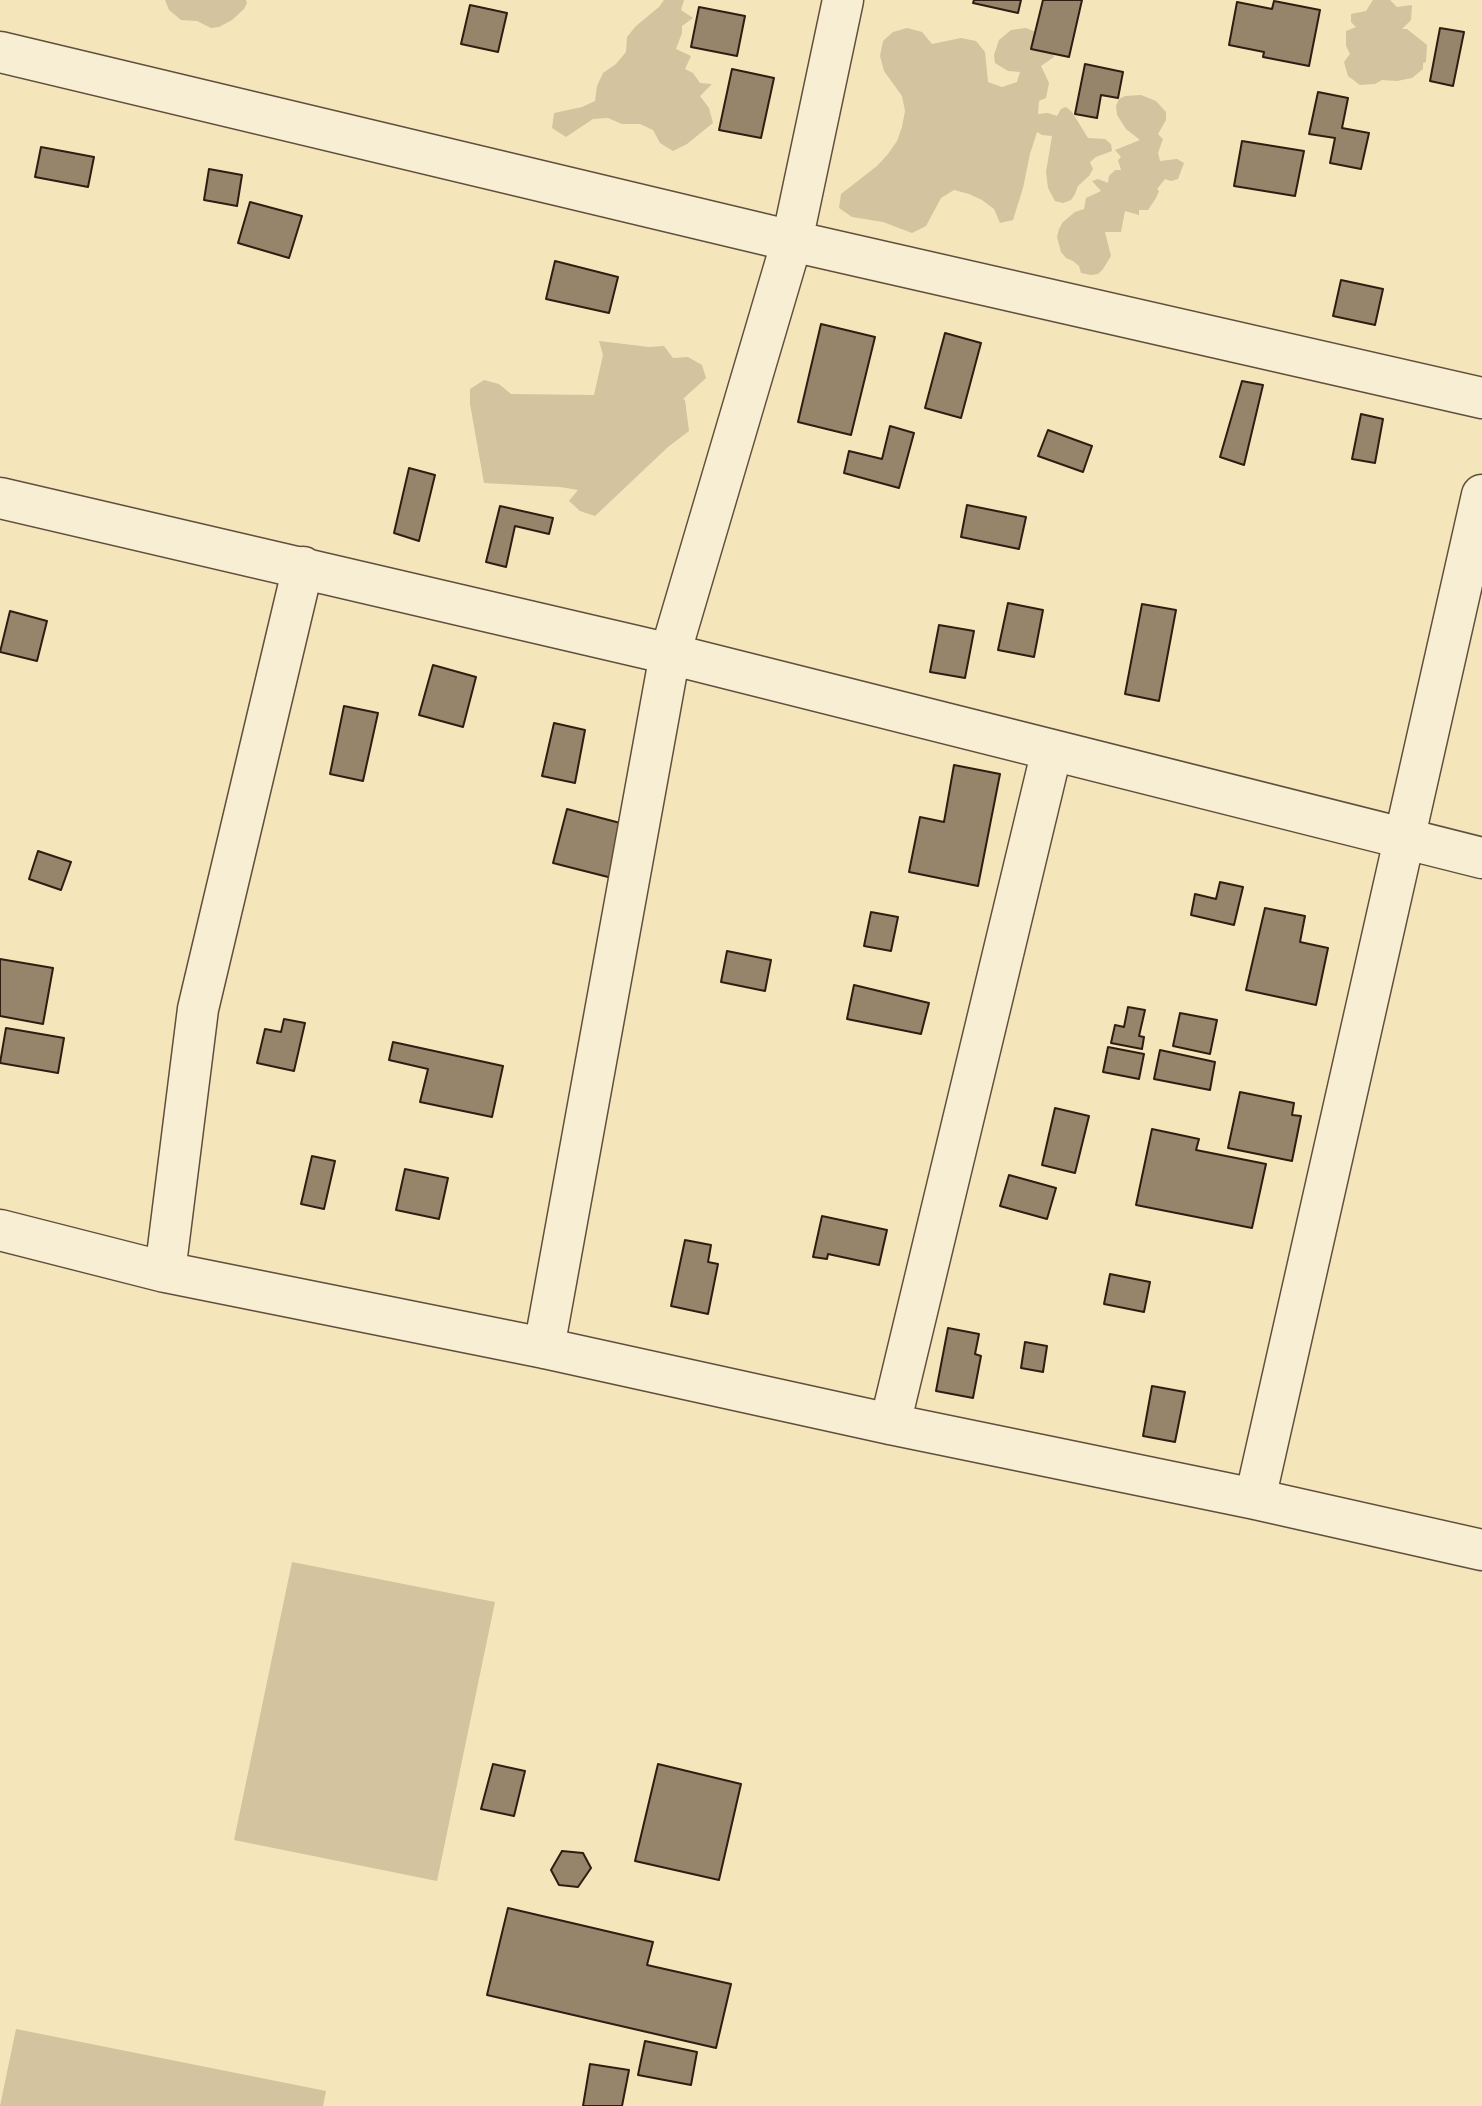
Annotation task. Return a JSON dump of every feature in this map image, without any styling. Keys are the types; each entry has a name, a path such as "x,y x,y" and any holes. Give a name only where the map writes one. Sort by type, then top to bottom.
{"street":[{"path":"544,1348 670,654 792,241 843,0"},
{"path":"0,52 792,241 1482,398"},
{"path":"1255,1499 1482,495"},
{"path":"0,498 670,654 1482,858"},
{"path":"165,1272 198,1009 303,567"},
{"path":"890,1424 1052,750"},
{"path":"0,1230 165,1272 544,1348 1482,1550"}],"shaded area":[{"path":"165,0 246,0 247,3 232,20 211,28 197,21 181,20 169,10"},
{"path":"664,0 684,0 681,10 693,18 682,26 676,49 691,56 685,69 693,73 700,83 712,84 700,96 709,108 713,123 673,151 660,143 653,130 640,124 622,124 608,118 593,119 566,137 552,128 554,113 595,101 603,73 626,52 627,37"},
{"path":"1373,0 1390,0 1397,7 1412,5 1411,20 1402,29 1407,29 1427,45 1423,69 1412,78 1360,85 1348,76 1344,62 1350,54 1346,46 1346,31 1356,27 1351,22 1351,14 1366,11"},
{"path":"907,28 922,32 932,44 961,38 976,41 985,52 988,82 1002,87 1017,82 1020,72 1008,71 995,63 999,40 1011,30 1026,28 1041,34 1051,46 1054,57 1041,66 1049,83 1046,98 1039,101 1038,114 1057,116 1066,107 1088,138 1105,139 1111,144 1112,151 1090,162 1093,169 1071,200 1063,203 1055,201 1048,188 1046,172 1052,136 1037,132 1013,220 1000,223 994,209 982,200 954,190 941,198 926,226 912,233 883,222 852,217 839,208 841,194 888,154 902,127 905,111 902,96 884,71 880,56 883,41 893,32"},
{"path":"1141,95 1156,101 1166,112 1166,120 1158,134 1163,139 1158,153 1160,161 1177,159 1184,163 1178,179 1165,179 1157,189 1156,198 1148,210 1139,210 1139,215 1125,211 1121,232 1105,232 1111,256 1103,269 1098,274 1081,273 1079,266 1061,252 1057,237 1059,229 1075,212 1084,209 1086,198 1101,191 1092,181 1098,179 1108,183 1109,176 1115,170 1121,170 1118,160 1121,157 1115,150 1140,140 1126,129 1117,115 1116,106 1119,99 1125,96"},
{"path":"599,341 664,346 673,358 688,357 702,365 706,378 683,399 689,431 595,516 580,511 569,501 578,490 484,483 470,389 484,380 499,384 511,394 594,395 603,355"},
{"path":"292,1562 495,1602 437,1881 234,1840"},
{"path":"16,2029 326,2091 323,2106 0,2106"}],"building":[{"path":"974,0 1021,0 1018,13 973,3"},
{"path":"1043,0 1082,0 1069,57 1031,49"},
{"path":"1274,1 1320,10 1309,66 1263,57 1264,52 1229,45 1237,2 1272,9"},
{"path":"470,5 507,13 498,52 461,44"},
{"path":"699,7 745,16 737,56 691,47"},
{"path":"1440,28 1464,32 1453,86 1430,81"},
{"path":"1085,64 1123,72 1118,98 1101,95 1097,118 1075,114"},
{"path":"732,69 774,78 761,138 719,130"},
{"path":"1318,92 1348,98 1342,128 1369,133 1361,169 1330,163 1335,138 1309,134"},
{"path":"1242,141 1304,151 1295,196 1234,186"},
{"path":"41,147 94,157 88,187 35,177"},
{"path":"209,169 242,175 237,206 204,200"},
{"path":"250,202 302,216 289,258 238,243"},
{"path":"555,261 618,277 609,313 546,299"},
{"path":"1341,280 1383,289 1375,325 1333,316"},
{"path":"821,324 875,337 851,435 798,422"},
{"path":"945,333 981,343 961,418 925,408"},
{"path":"1242,381 1263,385 1244,465 1220,457"},
{"path":"1361,414 1383,419 1375,463 1352,459"},
{"path":"890,426 914,433 899,488 844,473 849,451 882,459"},
{"path":"1048,430 1092,446 1083,472 1038,456"},
{"path":"409,468 435,475 419,541 394,533"},
{"path":"967,505 1026,517 1019,549 961,537"},
{"path":"500,506 553,518 549,534 515,526 506,567 486,562"},
{"path":"1008,603 1043,610 1034,657 998,650"},
{"path":"1142,604 1176,610 1159,701 1125,694"},
{"path":"10,611 47,621 37,661 0,652"},
{"path":"939,625 974,631 965,678 930,672"},
{"path":"433,665 476,677 463,727 419,715"},
{"path":"344,706 378,713 363,781 330,774"},
{"path":"554,723 585,730 575,783 542,776"},
{"path":"954,765 1000,774 978,886 909,872 920,817 944,822"},
{"path":"567,809 624,824 612,878 553,863"},
{"path":"38,851 71,862 61,890 29,879"},
{"path":"1220,882 1243,887 1234,925 1191,915 1195,894 1216,899"},
{"path":"1265,908 1305,916 1300,942 1328,948 1316,1005 1246,990"},
{"path":"871,912 898,917 891,951 864,946"},
{"path":"727,951 771,960 765,991 721,982"},
{"path":"0,959 53,968 43,1024 0,1016"},
{"path":"854,985 929,1003 921,1034 847,1019"},
{"path":"1128,1007 1145,1010 1139,1036 1144,1037 1142,1049 1111,1043 1115,1025 1124,1027"},
{"path":"1180,1013 1217,1020 1210,1054 1173,1046"},
{"path":"284,1019 305,1023 294,1071 257,1063 265,1029 281,1032"},
{"path":"6,1028 64,1038 58,1073 0,1063"},
{"path":"393,1042 503,1066 492,1117 420,1102 428,1069 389,1060"},
{"path":"1108,1047 1144,1054 1139,1079 1103,1072"},
{"path":"1160,1050 1215,1062 1210,1090 1154,1079"},
{"path":"1240,1092 1294,1103 1292,1115 1301,1116 1292,1161 1228,1148"},
{"path":"1055,1108 1089,1116 1075,1173 1042,1165"},
{"path":"1152,1129 1199,1139 1196,1150 1266,1164 1252,1228 1136,1205"},
{"path":"312,1156 335,1161 324,1209 301,1204"},
{"path":"405,1169 448,1178 439,1219 396,1210"},
{"path":"1009,1175 1056,1188 1047,1219 1000,1206"},
{"path":"822,1216 887,1230 879,1265 828,1254 827,1259 813,1257"},
{"path":"685,1240 711,1245 708,1262 718,1264 708,1314 671,1306"},
{"path":"1110,1274 1150,1282 1144,1312 1104,1304"},
{"path":"948,1328 979,1334 975,1354 981,1356 973,1398 936,1391"},
{"path":"1025,1342 1047,1346 1043,1372 1021,1368"},
{"path":"1152,1386 1185,1392 1175,1442 1143,1436"},
{"path":"493,1764 525,1771 514,1816 481,1809"},
{"path":"658,1764 741,1784 719,1880 635,1861"},
{"path":"562,1851 583,1853 591,1868 578,1887 559,1885 551,1870"},
{"path":"508,1908 653,1942 647,1965 731,1984 716,2048 487,1995"},
{"path":"645,2041 697,2052 691,2085 638,2075"},
{"path":"590,2064 629,2070 622,2106 583,2106"}]}
